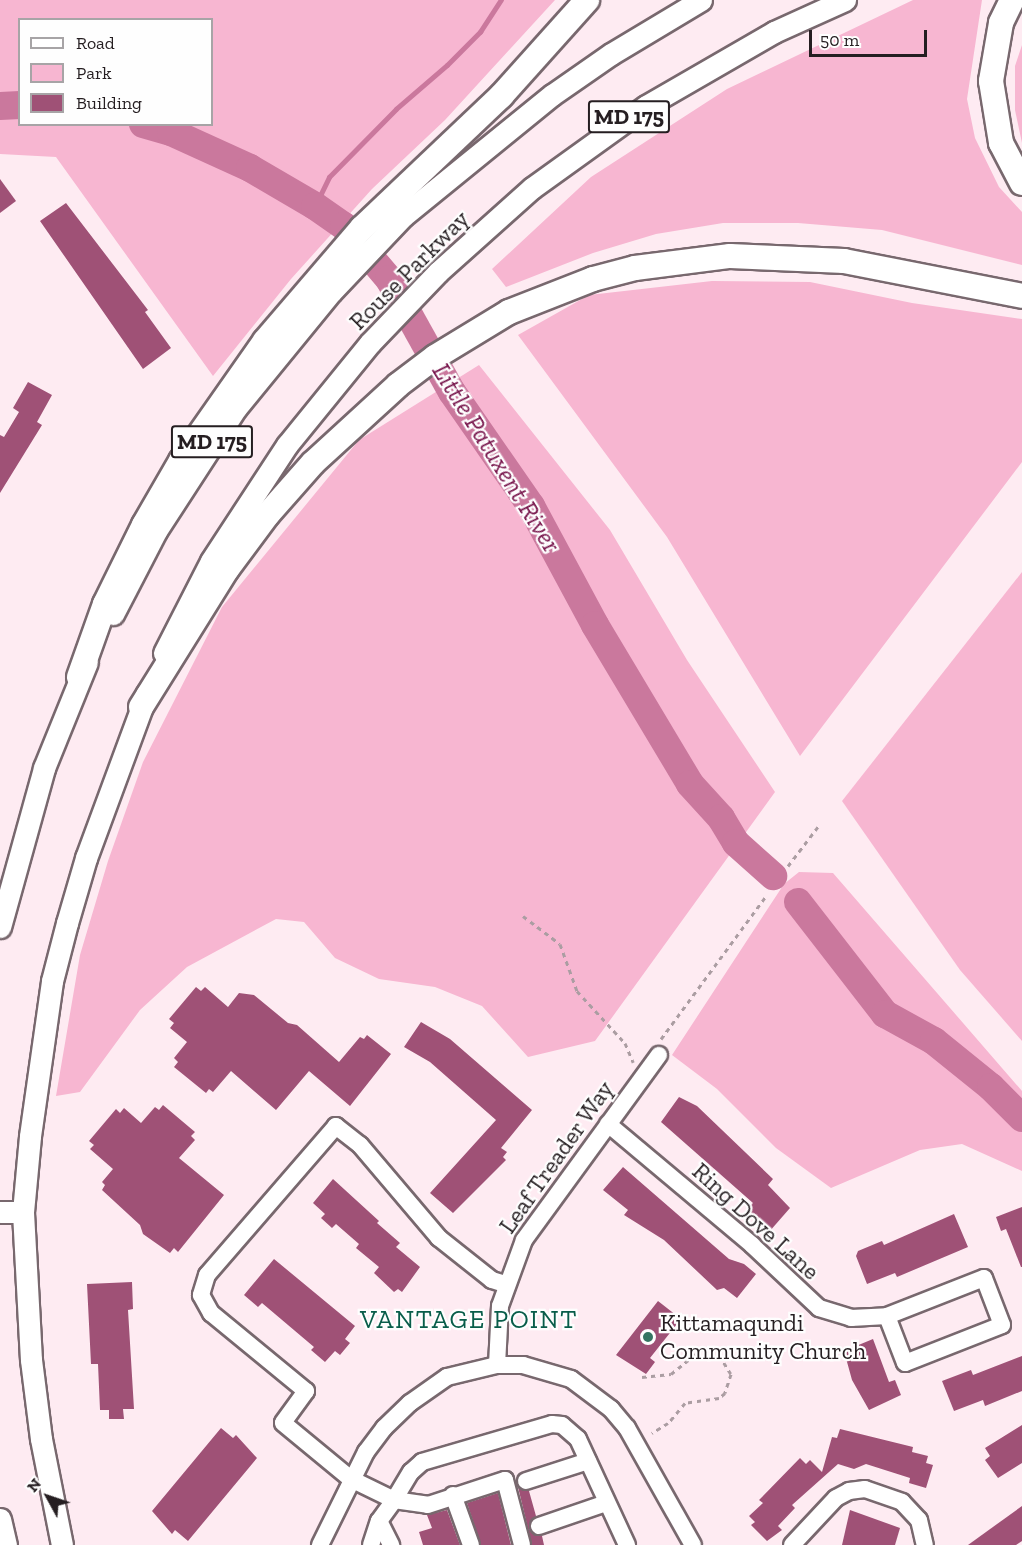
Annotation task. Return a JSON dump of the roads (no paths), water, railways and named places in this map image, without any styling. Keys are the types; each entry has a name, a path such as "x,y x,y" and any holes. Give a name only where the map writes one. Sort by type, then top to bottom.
{"highway":[{"path":"79,677 105,604 181,461 222,398 324,284 501,96 587,0"},
{"path":"1012,0 1000,23 991,81 1001,143 1022,183"},
{"path":"141,707 190,624 268,514 313,463 398,385 472,333 509,312 593,279 635,268 730,256 844,261 1022,296"}],"main road":[{"name":"Rouse Parkway","path":"396,208 611,54 701,0"},
{"name":"Rouse Parkway","path":"62,1545 41,1439 31,1360 23,1212 39,1058 52,981 86,858 141,707 172,636 247,501 321,400 370,343 438,272 532,188 646,106 774,32 845,0"},
{"name":"Rouse Parkway","path":"0,927 24,830 79,677 156,531 236,408 324,284"},
{"path":"0,1212 23,1212"},
{"path":"0,1519 6,1545"}],"street":[{"name":"Leaf Treader Way","path":"497,1365 505,1284 535,1220 659,1055"},
{"name":"Ring Dove Lane","path":"608,1124 752,1245 807,1300 843,1316 887,1316 984,1278 1002,1325 905,1363 887,1316"},
{"path":"505,1284 492,1280 440,1238 360,1145 336,1125 207,1275 202,1284 204,1305 306,1391 283,1423 351,1479 394,1500 428,1505 505,1480 523,1545"},
{"path":"320,1545 351,1479 384,1428 428,1388 447,1377 497,1365 523,1365 571,1379 611,1409 627,1428 693,1545"},
{"path":"371,1545 379,1521 411,1472 422,1462 552,1424 571,1430 627,1545"},
{"path":"526,1481 588,1461"},
{"path":"792,1545 836,1498 849,1491 865,1489 902,1502 919,1520 925,1545"},
{"path":"453,1495 471,1545"},
{"path":"539,1526 606,1503"},
{"path":"379,1521 391,1545"}],"waterway":[{"path":"315,206 329,177 396,109 447,65 480,32 501,0"},
{"name":"Little Patuxent River","path":"0,106 18,105"},
{"name":"Little Patuxent River","path":"150,126 171,132 250,168 315,206 344,226 389,279 452,392 531,506 595,625 690,784 721,818 736,843 773,876"},
{"name":"Little Patuxent River","path":"798,902 885,1014 934,1041 991,1087 1022,1118"}],"place":[{"name":"Kittamaqundi Community Church","path":"648,1337"}],"district":[{"name":"VANTAGE POINT","path":"469,1320"}]}
